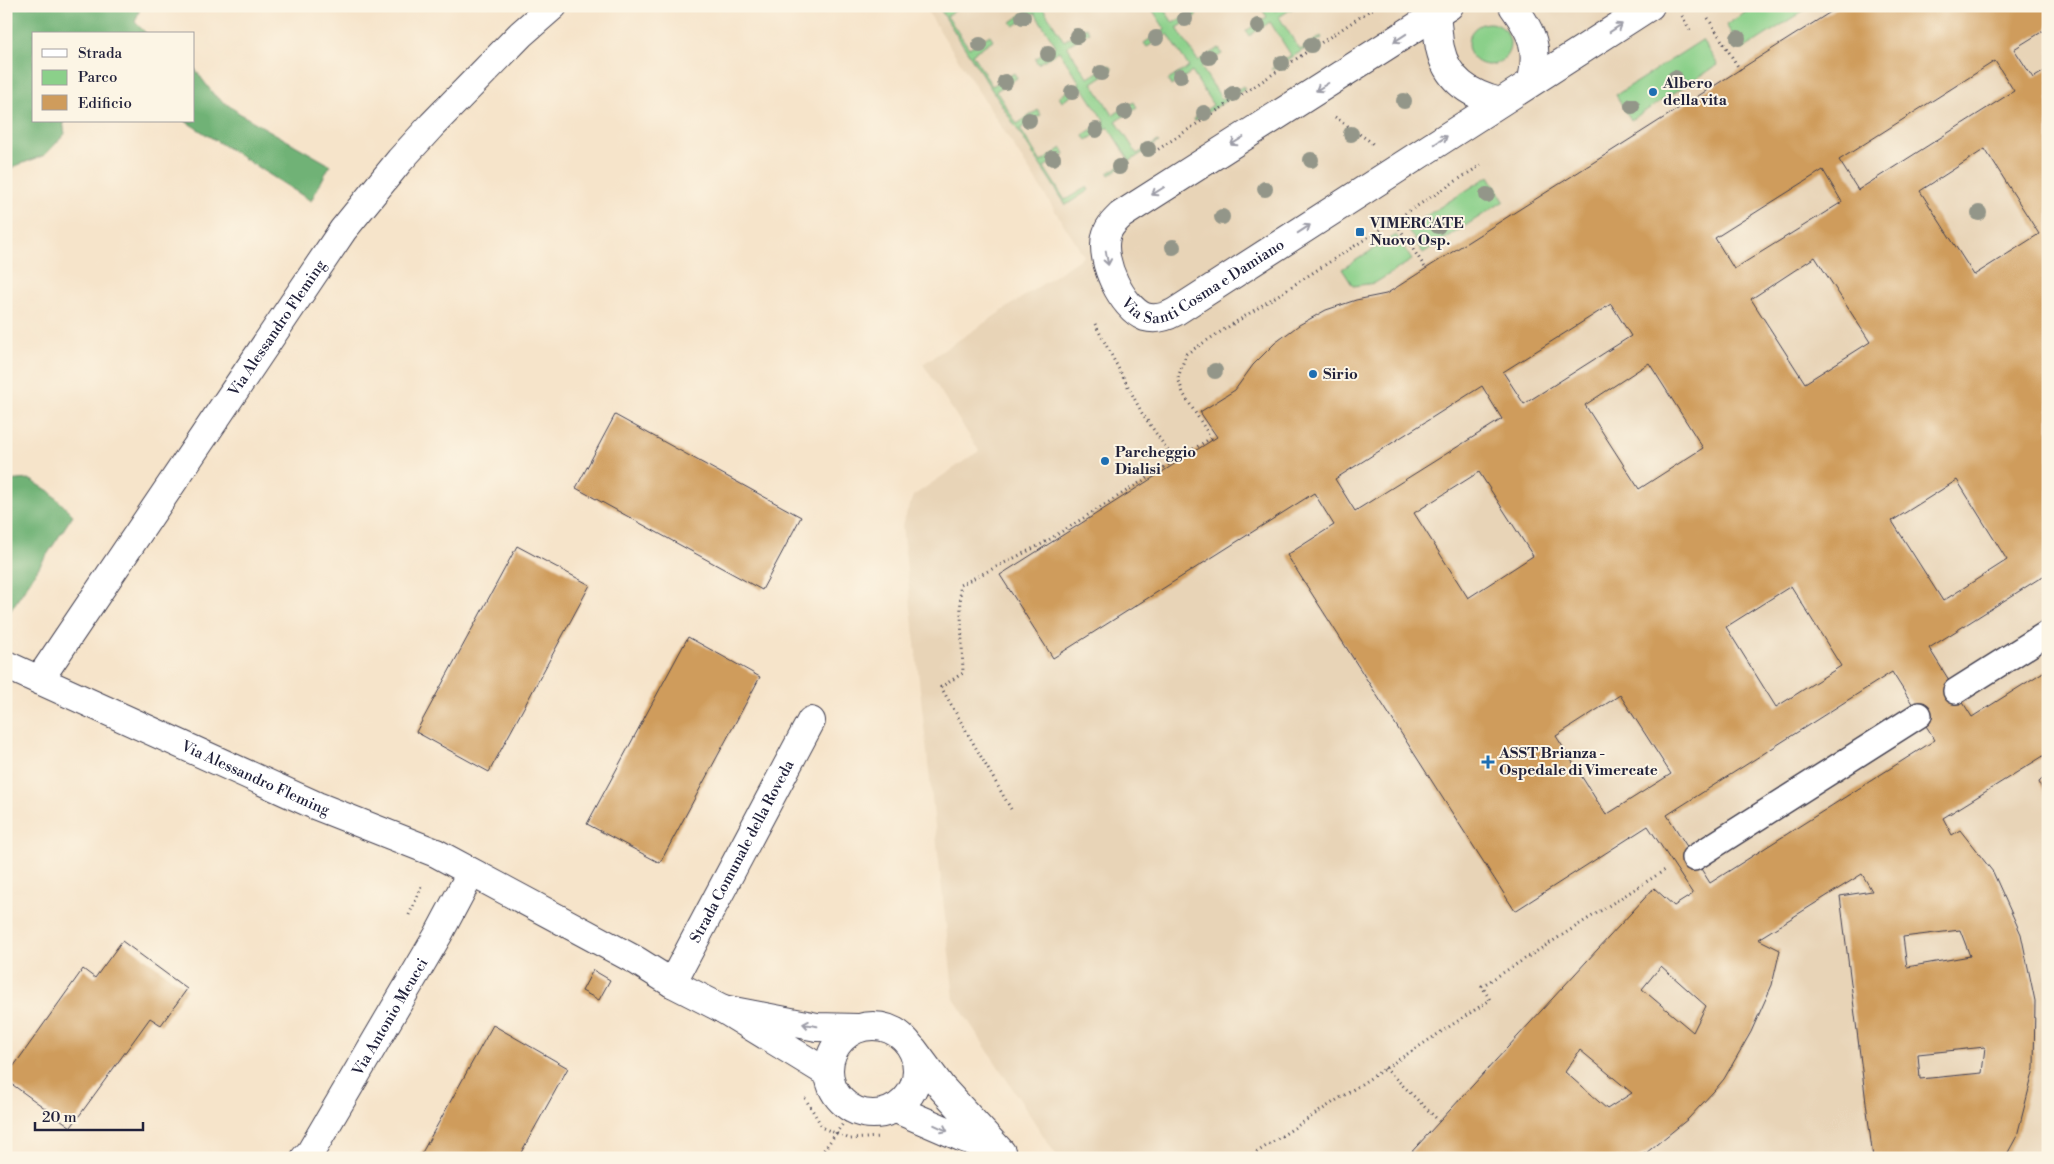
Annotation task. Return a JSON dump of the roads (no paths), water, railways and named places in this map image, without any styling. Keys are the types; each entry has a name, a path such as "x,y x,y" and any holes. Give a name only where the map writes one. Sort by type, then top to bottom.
{"street":[{"name":"Via Alessandro Fleming","path":"40,680 343,230 400,160 432,125 521,34 553,6"},
{"path":"1513,6 1531,35 1535,50 1536,63 1532,82"},
{"name":"Via Santi Cosma e Damiano","path":"1439,9 1317,90 1120,215 1110,226 1105,239 1113,280 1129,305 1145,316 1155,318 1175,312 1650,6"},
{"name":"Via Santi Cosma e Damiano","path":"1439,9 1440,50 1448,69 1462,86 1481,97 1500,102"},
{"path":"1956,691 2048,633"},
{"name":"Via Alessandro Fleming","path":"6,665 317,806 436,853 471,873"},
{"path":"1694,858 1919,715"},
{"name":"Strada Comunale della Roveda","path":"672,983 811,721"},
{"path":"471,873 723,1009 829,1074"},
{"name":"Via Antonio Meucci","path":"305,1158 310,1153 438,935 471,873"},
{"path":"723,1009 817,1026 858,1028 872,1026 886,1028 899,1035 909,1044 942,1088 1005,1155"},
{"path":"858,1028 846,1035 836,1046 830,1059 829,1074 832,1089 841,1101 853,1110 868,1114 882,1114 896,1109 908,1099 915,1086 918,1072 916,1057 909,1044"},
{"path":"896,1109 1005,1155"}],"place":[{"name":"Albero della vita","path":"1653,92"},
{"name":"VIMERCATE Nuovo Osp.","path":"1360,232"},
{"name":"Sirio","path":"1313,374"},
{"name":"Parcheggio Dialisi","path":"1105,461"},
{"name":"ASST Brianza - Ospedale di Vimercate","path":"1488,762"}]}
